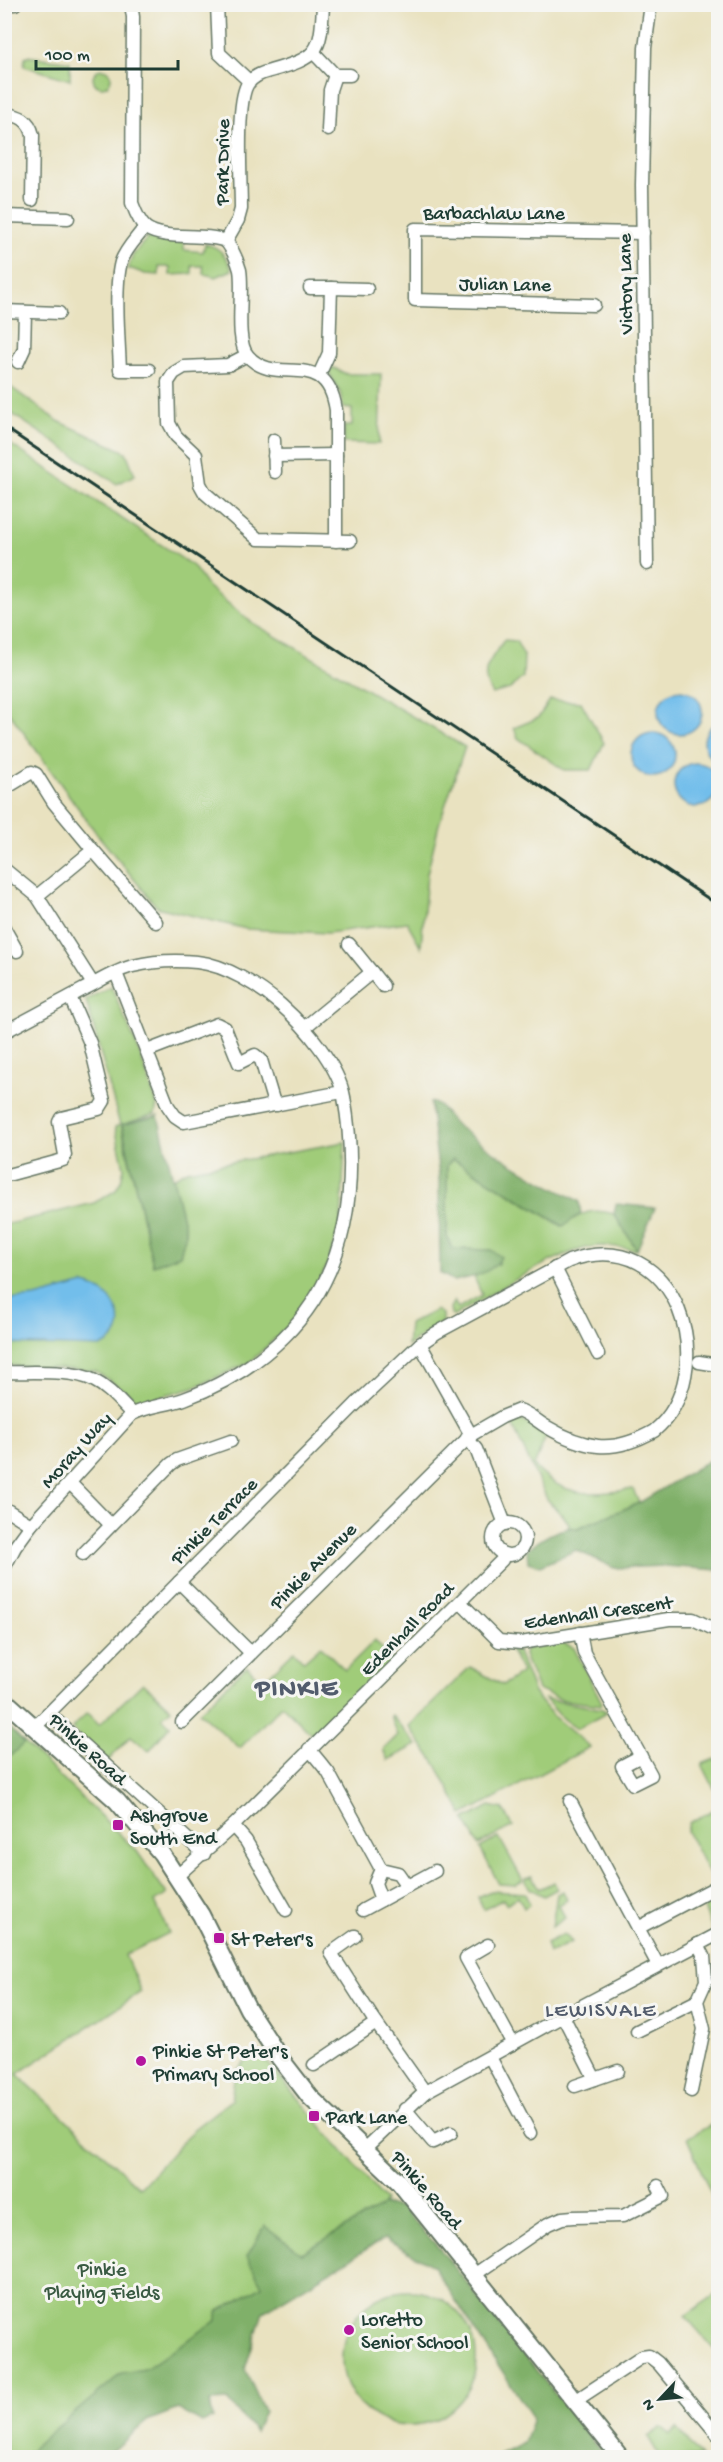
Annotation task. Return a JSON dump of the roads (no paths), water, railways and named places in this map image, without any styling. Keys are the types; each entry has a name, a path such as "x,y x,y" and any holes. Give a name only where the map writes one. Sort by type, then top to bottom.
{"main road":[{"name":"Pinkie Road","path":"7,1705 35,1727 117,1801 161,1853 201,1915 248,2009 310,2097 399,2182 621,2457"}],"street":[{"path":"130,4 133,17 131,195 135,212 145,227 166,234 206,236 226,241 233,251 240,272 242,340 247,355 261,365 271,368 301,370 320,375 328,384 335,400 336,541"},
{"path":"217,4 219,53 249,81 266,72 305,60 314,53 321,39 322,4"},
{"name":"Victory Lane","path":"647,564 643,233 645,48 651,4"},
{"path":"314,53 335,75 350,75"},
{"path":"328,130 330,90 335,75"},
{"name":"Park Drive","path":"226,241 238,220 241,209 241,105 249,81"},
{"path":"4,113 23,118 31,124 33,135 32,200"},
{"path":"4,216 68,218"},
{"path":"145,227 122,260 118,283 120,370 148,370"},
{"name":"Barbachlaw Lane","path":"415,300 415,229 643,233"},
{"path":"310,288 367,289"},
{"path":"320,375 329,353 331,288"},
{"name":"Julian Lane","path":"415,300 594,305"},
{"path":"4,311 59,312"},
{"path":"18,362 24,349 24,312"},
{"path":"247,355 228,365 189,365 174,373 167,389 171,430 196,455 200,484 205,493 252,536 264,540 350,541"},
{"path":"274,440 275,472"},
{"path":"274,456 336,455"},
{"path":"8,785 32,772 36,774 54,802 156,922"},
{"path":"37,896 93,850"},
{"path":"4,869 37,896 93,984"},
{"path":"4,928 17,951"},
{"path":"349,944 383,986"},
{"path":"4,1032 116,972 133,966 200,962 242,977 271,996 305,1027 325,1055 342,1092 349,1125 351,1158 343,1238 328,1277 306,1314 276,1345 230,1379 186,1398 132,1414 108,1390 92,1380 68,1374 4,1372"},
{"path":"116,972 168,1106 175,1116 184,1122 342,1092"},
{"path":"305,1027 372,972"},
{"path":"4,1176 63,1160 65,1155 59,1122 61,1118 103,1106 104,1101 96,1064 70,997"},
{"path":"147,1051 217,1024 225,1028 239,1063 255,1055 261,1060 273,1100 277,1105"},
{"name":"Pinkie Terrace","path":"35,1727 356,1404 420,1344 436,1333 555,1268 590,1255 619,1255 635,1258 654,1267 679,1291 693,1317"},
{"path":"555,1268 598,1354"},
{"path":"420,1344 476,1449 506,1524 497,1529 493,1538 496,1548 503,1554"},
{"name":"Pinkie Avenue","path":"182,1722 469,1437 502,1417 519,1410 559,1433 586,1443 599,1446 628,1442 658,1429 683,1406 697,1378 700,1357 718,1365"},
{"name":"Moray Way","path":"4,1568 15,1547 31,1525 132,1414"},
{"path":"83,1554 171,1464 231,1441"},
{"path":"70,1483 111,1525"},
{"path":"4,1509 31,1525"},
{"name":"Edenhall Road","path":"177,1876 233,1826 460,1602 502,1560 503,1554 518,1552 525,1540 519,1527 506,1524"},
{"path":"179,1582 251,1653"},
{"name":"Edenhall Crescent","path":"460,1602 498,1641 505,1643 521,1643 677,1618 705,1623 718,1631"},
{"path":"580,1633 584,1653 640,1756"},
{"name":"Pinkie Road","path":"48,1713 204,1854"},
{"path":"309,1749 328,1772 381,1869 398,1873 407,1886"},
{"path":"570,1801 658,1965"},
{"path":"233,1826 246,1841 286,1910"},
{"path":"381,1869 375,1883 381,1900"},
{"path":"363,1910 435,1871"},
{"path":"638,1928 718,1886"},
{"path":"364,2150 425,2092 658,1965 718,1935"},
{"path":"355,1936 331,1953 376,2023 425,2092"},
{"path":"691,2091 704,2029 697,2001 705,1981 704,1956 698,1944"},
{"path":"488,1945 466,1958 513,2044"},
{"path":"637,2031 697,2001"},
{"path":"563,2016 595,2079"},
{"path":"314,2065 376,2023"},
{"path":"489,2057 530,2133"},
{"path":"575,2086 618,2071"},
{"path":"405,2109 433,2142 451,2133"},
{"path":"474,2275 548,2224 562,2218 623,2216 663,2196 658,2186"},
{"path":"575,2401 642,2357 649,2356 658,2363 718,2435"}],"water":[{"path":"680,690 695,697 702,712 695,727 680,734 665,727 658,712 665,697"},
{"path":"718,722 718,763 708,754 704,743 707,731"},
{"path":"653,733 668,740 675,755 668,770 653,777 638,770 631,755 638,740"},
{"path":"696,763 711,770 718,785 711,800 696,807 681,800 674,785 681,770"},
{"path":"84,1284 105,1294 118,1312 120,1322 118,1332 111,1340 100,1347 5,1344 5,1300 35,1297"}],"railway":[{"path":"4,427 718,905"}],"place":[{"name":"Ashgrove South End","path":"118,1825"},
{"name":"St Peter's","path":"219,1938"},
{"name":"Pinkie St Peter's Primary School","path":"141,2061"},
{"name":"Park Lane","path":"314,2116"},
{"name":"Loretto Senior School","path":"349,2330"}],"district":[{"name":"PINKIE","path":"297,1686"},
{"name":"LEWISVALE","path":"601,2009"}],"park label":[{"name":"Pinkie Playing Fields","path":"102,2280"}]}
